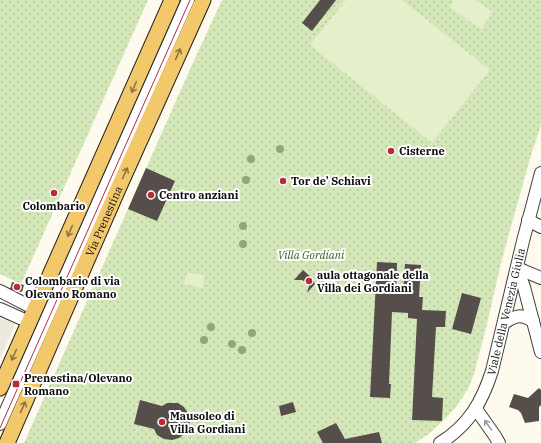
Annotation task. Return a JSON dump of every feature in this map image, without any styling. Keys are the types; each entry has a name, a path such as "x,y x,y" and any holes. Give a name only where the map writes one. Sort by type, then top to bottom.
{"main road":[{"path":"0,388 172,0"},
{"name":"Via Prenestina","path":"7,443 118,189 203,0"}],"street":[{"path":"0,424 188,0"},
{"name":"Viale della Venezia Giulia","path":"444,441 463,425 476,409 488,385 528,220 538,192 541,173"},
{"path":"528,220 541,227"},
{"path":"517,268 541,278"},
{"path":"517,268 524,286 541,352"},
{"path":"4,296 32,316"},
{"path":"0,309 32,316"},
{"path":"504,323 516,316 527,317 533,321"},
{"path":"476,409 499,443"}],"green space":[{"path":"0,0 148,0 21,284 0,274"},
{"name":"Villa Gordiani","path":"222,0 541,0 541,125 531,155 502,259 474,374 468,389 456,407 443,421 430,433 415,443 24,443 191,67"},
{"path":"346,0 402,0 490,70 432,143 310,45"},
{"path":"454,0 476,0 493,12 481,29 449,7"},
{"path":"187,273 205,275 202,288 184,284"}],"shaded area":[{"path":"0,317 15,325 0,359"}],"building":[{"path":"320,0 336,0 312,31 302,23"},
{"name":"Centro anziani","path":"146,168 175,181 157,221 128,209"},
{"path":"377,262 397,263 396,294 403,294 405,264 421,265 419,297 423,297 422,310 446,311 445,327 436,327 432,397 443,398 442,421 412,420 417,319 408,318 408,313 392,312 389,384 391,384 390,398 370,397"},
{"name":"aula ottagonale della Villa dei Gordiani","path":"303,270 312,278 315,284 307,293 309,286 307,283 302,280 294,280"},
{"name":"Colombario di via Olevano Romano","path":"12,282 24,285 22,292 10,289"},
{"path":"462,293 481,298 471,334 452,329"},
{"path":"539,388 541,390 541,405 539,407 539,421 525,423 521,413 518,410 509,407 514,394 528,398"},
{"name":"Mausoleo di Villa Gordiani","path":"140,400 162,406 167,403 178,403 184,407 188,413 190,419 189,427 179,438 172,440 164,439 157,435 154,429 134,424"},
{"path":"293,402 296,412 281,416 279,406"},
{"path":"336,423 345,439 379,432 382,443 323,443 317,432"}],"tram line":[{"path":"0,428 190,0"}],"place":[{"name":"Cisterne","path":"391,151"},
{"name":"Tor de' Schiavi","path":"283,181"},
{"name":"Colombario","path":"54,193"},
{"name":"Centro anziani","path":"151,195"},
{"name":"aula ottagonale della Villa dei Gordiani","path":"309,281"},
{"name":"Colombario di via Olevano Romano","path":"17,287"},
{"name":"Prenestina/Olevano Romano","path":"16,384"},
{"name":"Mausoleo di Villa Gordiani","path":"162,422"}]}
